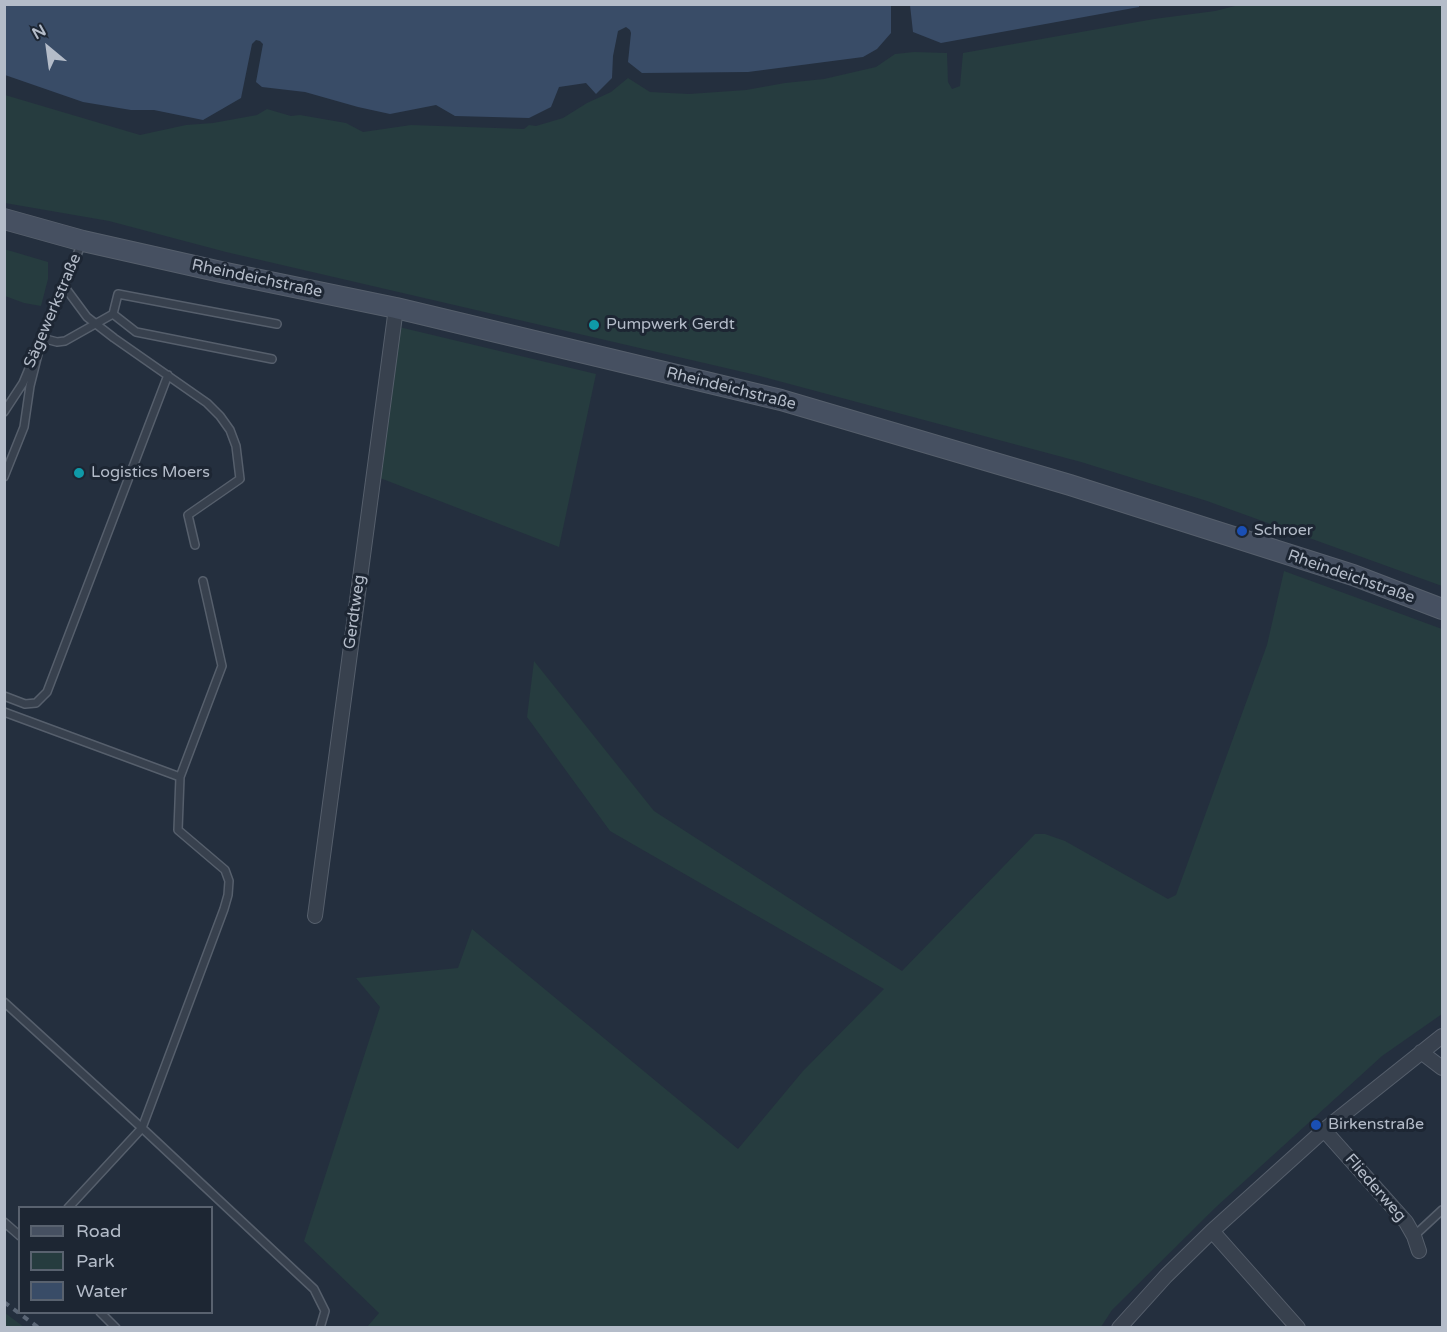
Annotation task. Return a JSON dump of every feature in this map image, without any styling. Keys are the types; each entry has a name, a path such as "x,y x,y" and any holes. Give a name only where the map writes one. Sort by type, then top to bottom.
{"main road":[{"name":"Rheindeichstraße","path":"4,219 83,241 396,308 781,400 1090,492 1353,575 1443,609"}],"street":[{"name":"Gerdtweg","path":"315,916 396,308"},
{"path":"1119,1328 1158,1284 1212,1231 1324,1130 1443,1036"},
{"path":"1421,1052 1443,1068"},
{"name":"Fliederweg","path":"1324,1130 1406,1222 1419,1251"},
{"path":"1212,1231 1298,1328"}],"lane":[{"name":"Sägewerkstraße","path":"4,412 23,382 83,241"},
{"path":"64,286 87,317 96,325 207,404 230,430 236,446 240,479 188,515 195,545"},
{"path":"4,477 24,427 30,386 42,338 57,342 65,341 96,325 113,314 118,294 277,324"},
{"path":"113,314 136,332 272,359"},
{"path":"4,696 26,704 36,703 47,692 168,375"},
{"path":"70,1206 142,1128 228,895 229,881 225,870 178,830 180,777 222,666 203,580"},
{"path":"4,712 180,777"},
{"path":"4,1002 314,1288 325,1311 320,1328"},
{"path":"1414,1236 1443,1210"},
{"path":"4,1222 18,1234"},
{"path":"102,1314 116,1328"}],"green space":[{"path":"1243,4 1442,5 1442,586 1207,501 1081,462 756,375 226,252 109,221 5,203 5,95 140,135 186,125 257,115 267,109 291,116 300,115 346,123 363,132 411,125 524,129 529,125 536,126 563,118 611,92 628,78 650,92 689,94 746,90 824,79 876,67 895,54 947,53 948,82 952,89 960,86 963,53 1154,19 1215,11"},
{"path":"4,249 48,262 48,279 41,306 5,296"},
{"path":"399,327 596,374 559,547 380,478"},
{"path":"1284,571 1442,629 1442,1014 1382,1056 1216,1207 1112,1310 1101,1327 367,1327 379,1313 304,1241 380,1007 356,978 458,968 472,929 738,1149 803,1071 884,989 610,831 527,717 534,661 654,811 902,971 1035,834 1045,834 1065,841 1168,899 1176,895 1267,645"},
{"path":"5,1313 24,1327 5,1327"}],"water":[{"path":"5,4 891,4 891,33 877,49 863,57 748,72 642,73 628,62 631,33 626,27 618,31 612,78 596,94 586,83 559,87 551,107 529,118 455,116 436,105 390,114 305,92 262,87 256,82 263,44 256,40 252,44 241,98 203,120 154,110 131,110 83,102 5,75"},
{"path":"1139,4 1139,7 941,43 913,32 910,5"}],"railway":[{"path":"4,1302 18,1312"},
{"path":"20,1314 39,1328"}],"place":[{"name":"Pumpwerk Gerdt","path":"594,325"},
{"name":"Logistics Moers","path":"79,473"},
{"name":"Schroer","path":"1242,531"},
{"name":"Birkenstraße","path":"1316,1125"}]}
